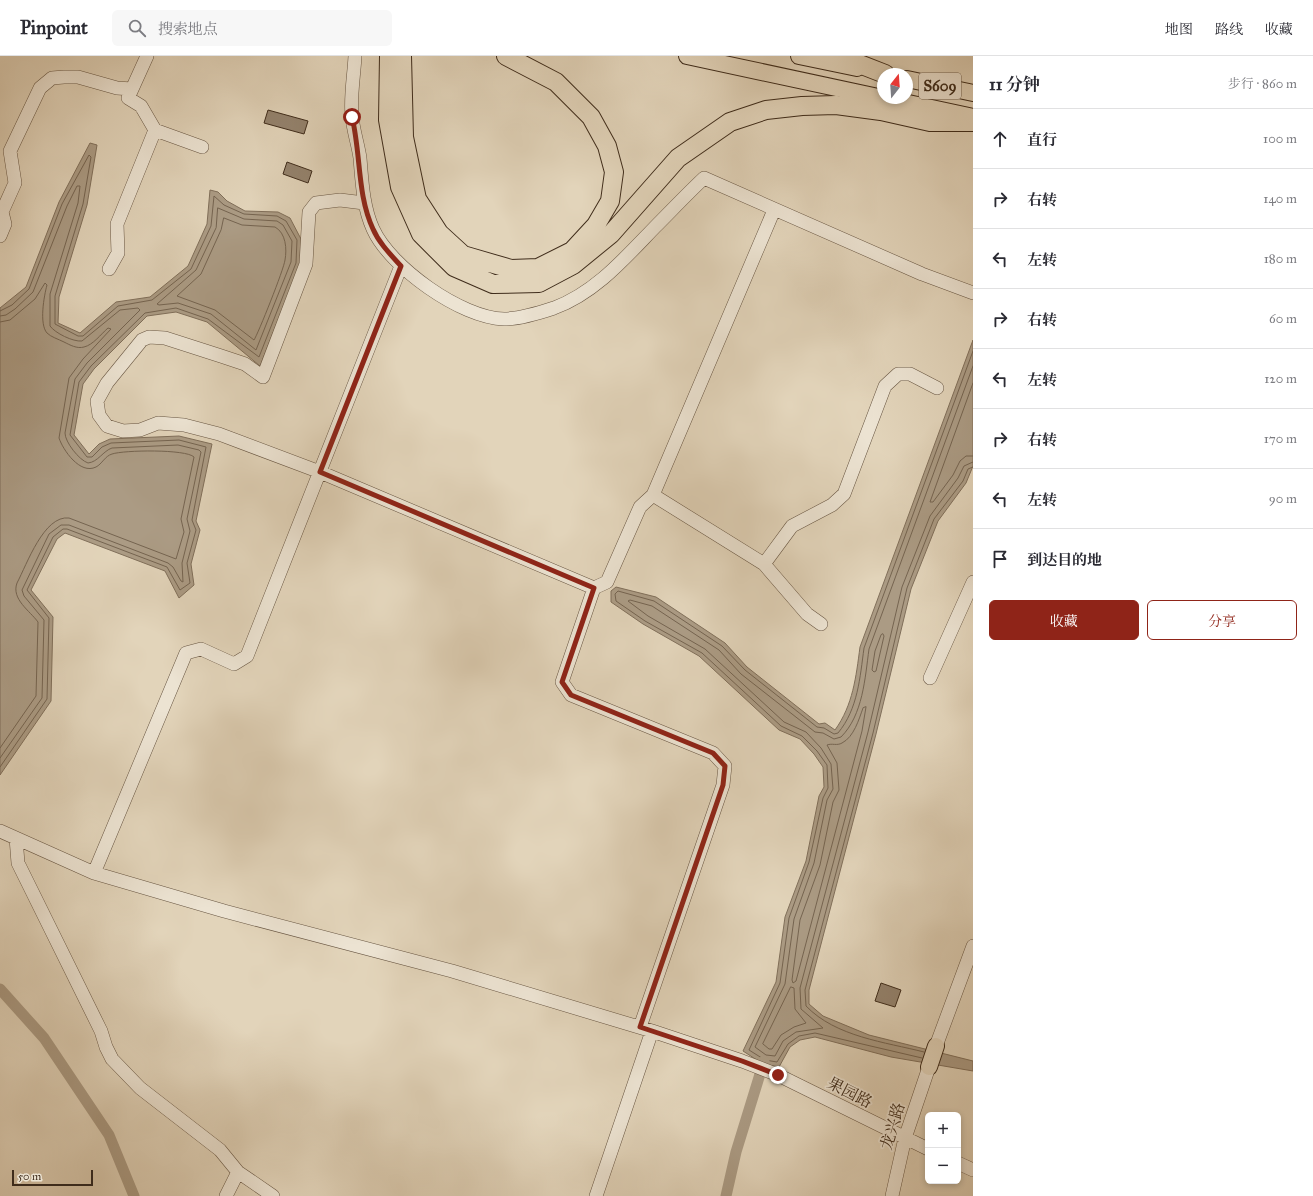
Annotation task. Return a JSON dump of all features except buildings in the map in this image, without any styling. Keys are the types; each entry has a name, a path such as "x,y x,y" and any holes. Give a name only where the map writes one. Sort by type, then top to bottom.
{"highway":[{"path":"395,60 404,137 417,199 439,233 463,255 511,269 538,268 572,251 596,225 610,201 614,172 607,146 591,117 556,82 506,56"},
{"path":"840,56 877,71"},
{"path":"395,60 388,120 400,187 421,234 454,267 493,284 539,282 573,265 611,234 678,158 730,122 766,110 802,106 836,105 881,111 930,122 973,122"}],"main road":[{"name":"S609","path":"686,56 877,97"},
{"path":"799,56 877,73"},
{"name":"S609","path":"913,80 973,93"},
{"name":"S609","path":"912,104 973,117"},
{"path":"929,1066 936,1046"}],"street":[{"path":"147,56 128,98 140,106 155,130 202,147"},
{"path":"355,56 352,117 357,138 364,203 373,229 385,249 408,273 448,300 479,313 503,319 554,308 587,290 619,265 704,178 922,274 973,293"},
{"path":"0,236 5,224 2,212 15,183 10,151 40,88 52,78 64,77 78,78 117,88 132,89"},
{"path":"109,269 118,252 117,224 155,130"},
{"path":"364,203 340,200 316,203 309,212 306,264 263,377 245,364 165,338 150,337 142,340 107,383 96,401 99,415 107,426 123,431 140,430 158,423 184,425 218,434 320,472 594,588"},
{"path":"596,1196 646,1029 723,785 725,766 713,753 571,695 562,682 594,588 607,582 640,507 653,495 774,210"},
{"path":"94,873 186,653 201,649 234,664 247,656 401,266"},
{"path":"764,564 792,526 832,505 844,494 885,386 898,374 910,374 937,388"},
{"path":"653,495 764,564 807,614 821,624"},
{"path":"930,678 973,582"},
{"name":"果园路","path":"0,831 94,873 224,911 452,971 646,1029 742,1061 778,1075 926,1148"},
{"path":"16,838 18,863 101,1031 112,1059 140,1088 220,1150 238,1172 273,1196"},
{"path":"936,1046 973,946"},
{"name":"龙兴路","path":"892,1196 905,1138 929,1066"},
{"path":"961,1164 973,1170"},
{"path":"226,1196 238,1172"}],"water":[{"path":"90,143 97,145 87,205 59,297 58,323 80,333 116,302 150,297 188,266 207,224 210,190 218,192 227,201 245,211 278,212 290,218 301,239 300,264 260,366 207,322 176,312 147,316 94,369 83,384 74,435 89,454 99,444 110,439 179,436 212,444 196,521 200,530 191,564 194,585 179,598 165,571 65,533 57,539 31,590 53,617 51,701 0,775 0,308 26,287 59,202"},
{"path":"973,340 973,466 966,483 938,521 911,589 876,734 809,990 809,1004 823,1016 869,1035 973,1061 973,1071 891,1057 815,1037 800,1040 790,1047 779,1067 763,1064 743,1051 776,982 785,917 806,861 819,796 824,787 823,767 814,754 800,739 779,730 699,656 643,624 611,602 611,591 616,587 656,597 725,643 747,667 819,724 825,723 835,730 850,701 860,647"}],"waterway":[{"path":"0,989 44,1038 109,1135 134,1196"},
{"path":"726,1196 736,1152 764,1061"}],"route":[{"path":"352,117 357,138 364,203 373,229 385,249 401,266 320,472 594,588 562,682 571,695 713,753 725,766 723,785 640,1027 742,1061 778,1075"}]}
